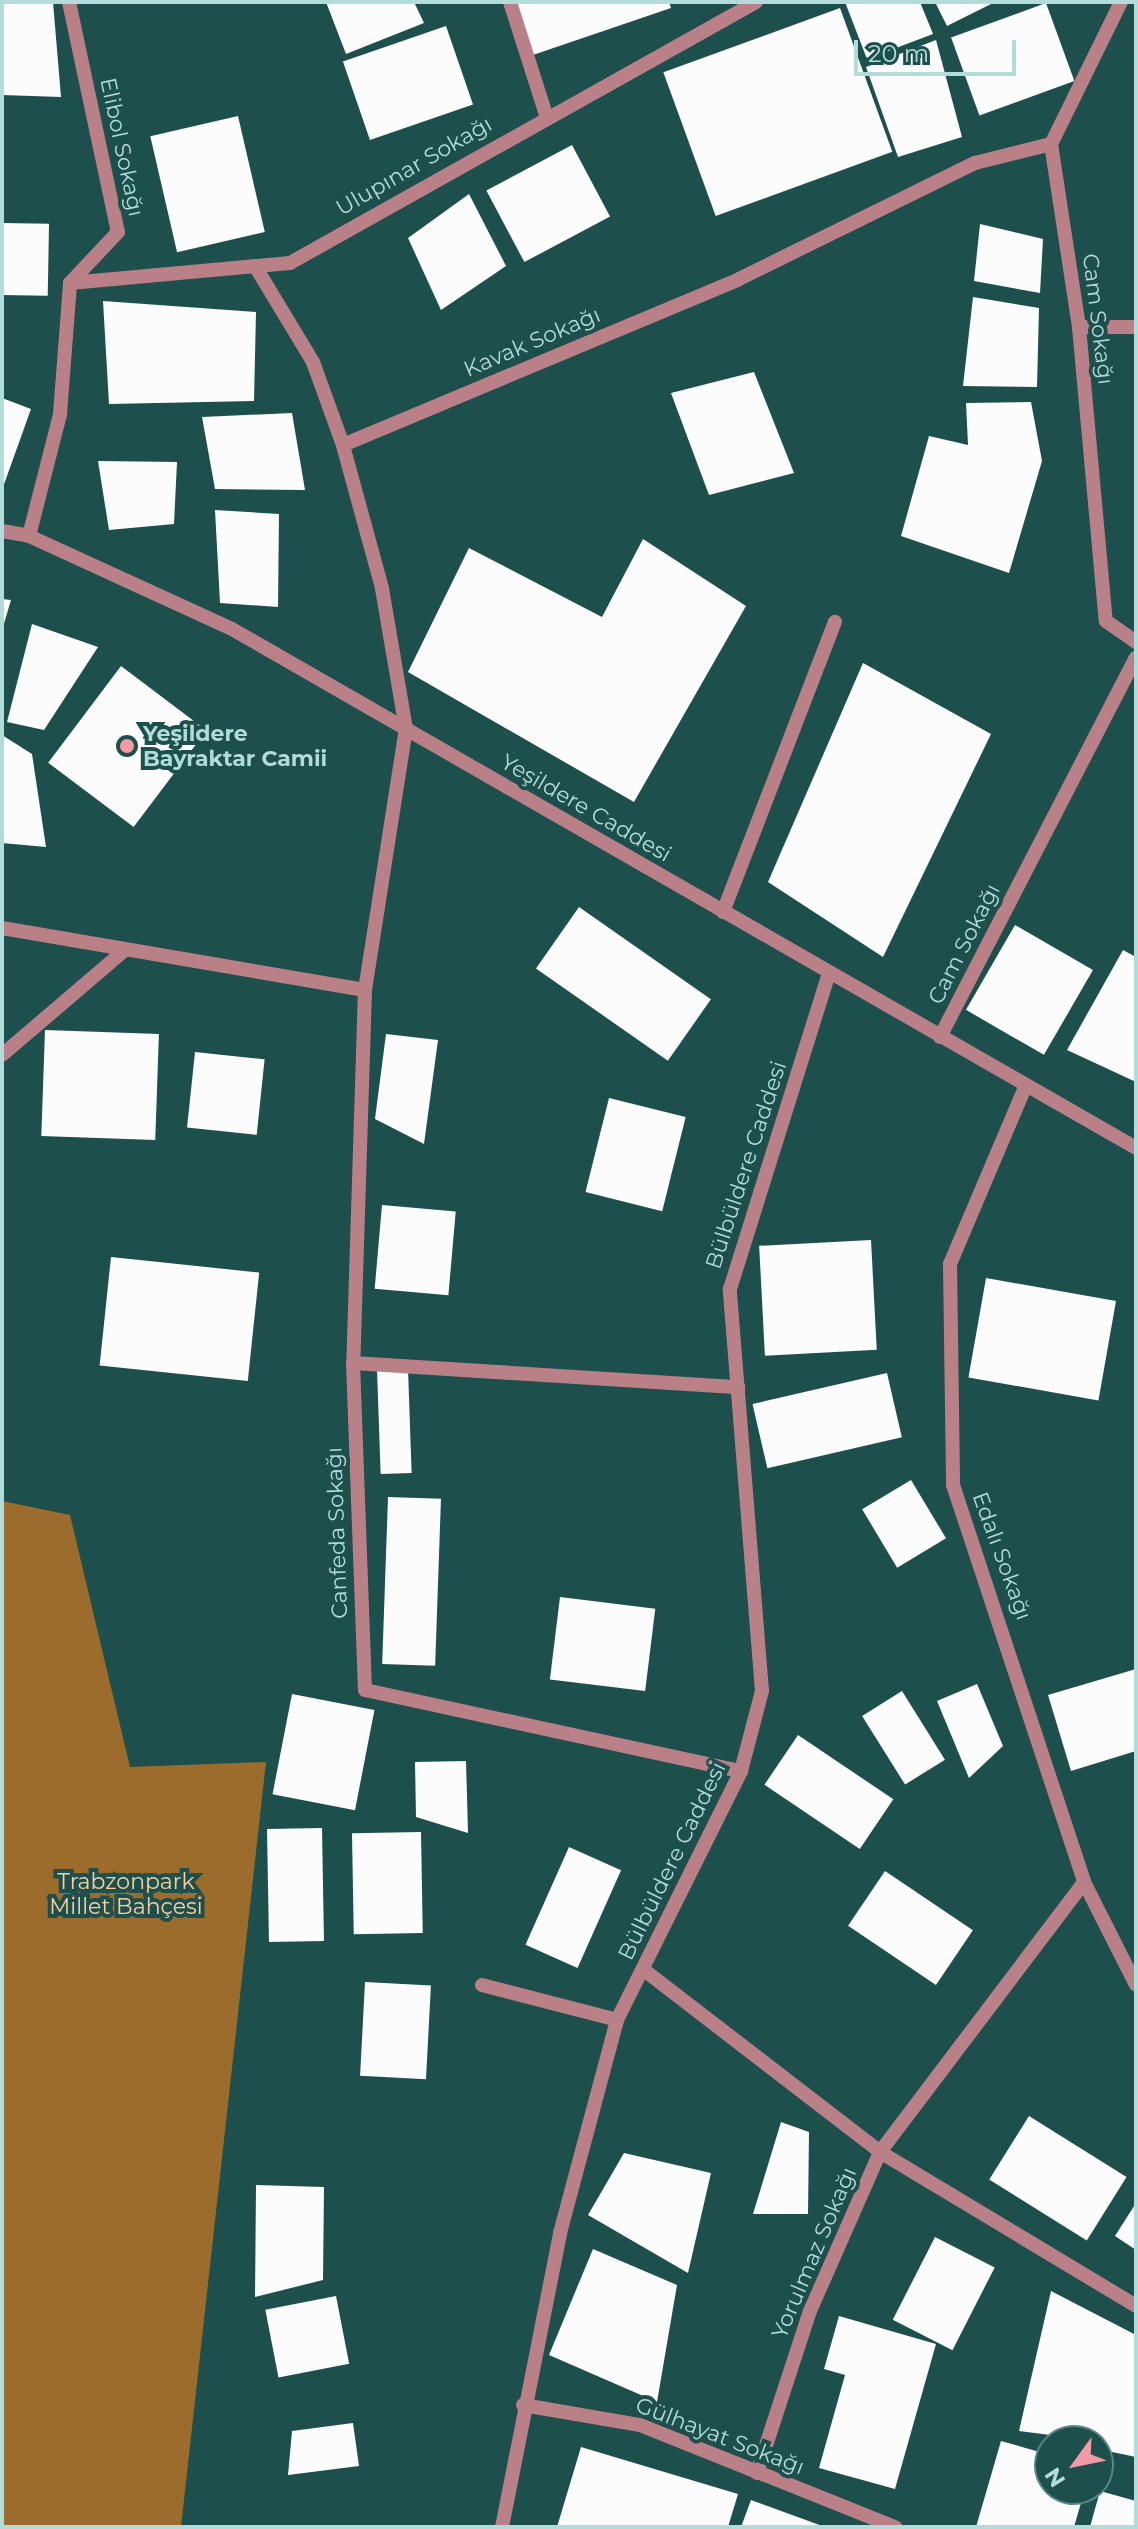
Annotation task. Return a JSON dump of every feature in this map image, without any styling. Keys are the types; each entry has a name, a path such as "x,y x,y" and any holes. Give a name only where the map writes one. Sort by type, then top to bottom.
{"street":[{"name":"Elibol Sokağı","path":"69,2 118,232 70,283"},
{"path":"510,2 546,115"},
{"name":"Ulupınar Sokağı","path":"70,283 290,263 546,115 756,2"},
{"path":"1051,144 1121,2"},
{"name":"Kavak Sokağı","path":"343,445 739,279 975,163 1051,144"},
{"name":"Cam Sokağı","path":"1051,144 1079,327 1106,621 1136,642"},
{"path":"255,266 313,362 343,445 382,588 406,729"},
{"path":"29,536 60,414 70,283"},
{"path":"1079,327 1136,327"},
{"name":"Yeşildere Caddesi","path":"2,531 29,536 232,629 1136,1148"},
{"path":"723,912 835,622"},
{"name":"Cam Sokağı","path":"940,1037 1136,658"},
{"name":"Canfeda Sokağı","path":"406,729 365,990 353,1363 365,1690 741,1771"},
{"path":"2,928 365,990"},
{"path":"2,1055 125,950"},
{"name":"Bülbüldere Caddesi","path":"502,2527 523,2405 617,2020 741,1771 762,1691 730,1289 829,973"},
{"name":"Edalı Sokağı","path":"1026,1085 950,1264 953,1485 1084,1882 1136,1985"},
{"path":"353,1363 738,1387"},
{"path":"644,1970 880,2152 1084,1882"},
{"path":"482,1985 617,2020"},
{"name":"Yorulmaz Sokağı","path":"757,2473 810,2311 880,2152 1136,2306"},
{"name":"Gülhayat Sokağı","path":"523,2405 640,2425 895,2527"}],"green space":[{"name":"Trabzonpark Millet Bahçesi","path":"2,1501 70,1515 130,1767 266,1762 181,2527 2,2527"}],"building":[{"path":"2,2 53,2 61,97 2,95"},
{"path":"326,2 414,2 424,23 346,54"},
{"path":"515,2 669,2 671,8 527,57"},
{"path":"845,2 920,2 933,34 867,59"},
{"path":"935,2 995,2 947,26"},
{"path":"1046,3 1074,81 979,116 951,38"},
{"path":"840,8 892,152 716,216 663,72"},
{"path":"446,26 473,104 370,140 343,61"},
{"path":"936,40 962,137 898,157 866,67"},
{"path":"238,116 265,232 177,252 150,136"},
{"path":"572,145 610,217 524,262 486,191"},
{"path":"469,194 506,266 441,310 408,238"},
{"path":"2,223 49,224 48,296 2,295"},
{"path":"980,224 1043,239 1040,293 974,281"},
{"path":"973,297 1039,308 1037,387 963,386"},
{"path":"103,301 256,312 254,401 109,404"},
{"path":"754,372 794,473 709,495 671,393"},
{"path":"2,398 31,409 2,490"},
{"path":"1031,402 1042,461 1009,573 901,536 929,436 968,445 966,403"},
{"path":"292,413 305,490 215,489 202,417"},
{"path":"98,461 177,462 174,524 109,530"},
{"path":"215,510 279,514 278,607 220,603"},
{"path":"643,539 746,606 634,802 408,672 469,548 602,617"},
{"path":"2,599 11,600 3,627 2,627"},
{"path":"32,624 98,647 44,730 7,722"},
{"path":"863,663 991,734 883,957 768,882"},
{"name":"Yeşildere Bayraktar Camii","path":"121,666 206,730 134,827 48,763"},
{"path":"2,735 32,754 46,847 2,843"},
{"path":"579,907 711,999 668,1061 536,968"},
{"path":"1015,925 1093,970 1044,1055 966,1010"},
{"path":"1123,950 1136,957 1136,1082 1067,1050"},
{"path":"45,1030 159,1034 155,1140 41,1136"},
{"path":"386,1034 438,1040 424,1144 375,1119"},
{"path":"195,1052 265,1059 257,1135 187,1128"},
{"path":"609,1098 686,1117 662,1211 586,1192"},
{"path":"382,1205 456,1211 448,1295 375,1289"},
{"path":"871,1240 877,1350 765,1356 759,1246"},
{"path":"111,1257 259,1273 248,1381 100,1365"},
{"path":"986,1278 1116,1301 1098,1400 968,1377"},
{"path":"408,1369 412,1473 381,1474 377,1370"},
{"path":"887,1373 902,1437 767,1468 753,1404"},
{"path":"911,1480 946,1538 897,1568 862,1509"},
{"path":"388,1497 441,1499 435,1666 382,1664"},
{"path":"560,1597 655,1609 645,1691 550,1679"},
{"path":"1136,1669 1136,1751 1071,1771 1048,1695"},
{"path":"977,1684 1003,1746 969,1778 937,1701"},
{"path":"902,1691 945,1760 905,1785 862,1716"},
{"path":"292,1694 374,1710 355,1810 273,1794"},
{"path":"798,1735 893,1799 860,1849 764,1785"},
{"path":"466,1761 468,1833 416,1817 415,1762"},
{"path":"322,1828 324,1941 269,1942 267,1829"},
{"path":"421,1832 423,1933 354,1934 352,1833"},
{"path":"569,1847 621,1870 578,1968 525,1945"},
{"path":"885,1871 973,1930 936,1985 848,1926"},
{"path":"365,1982 431,1985 426,2079 360,2076"},
{"path":"1029,2116 1127,2177 1087,2241 989,2180"},
{"path":"781,2122 809,2132 808,2214 753,2214"},
{"path":"624,2153 711,2173 688,2273 588,2215"},
{"path":"256,2185 324,2187 323,2280 255,2297"},
{"path":"1136,2203 1136,2250 1115,2236"},
{"path":"935,2237 995,2267 952,2350 893,2320"},
{"path":"593,2249 677,2285 657,2402 549,2355"},
{"path":"1051,2291 1136,2335 1136,2457 1114,2452 1114,2425 1034,2425 1034,2433 1019,2431"},
{"path":"336,2296 349,2364 278,2377 265,2310"},
{"path":"839,2316 936,2344 895,2489 819,2468 845,2375 824,2369"},
{"path":"353,2423 359,2466 288,2475 292,2431"},
{"path":"1001,2441 1034,2450 1034,2505 1080,2505 1074,2527 976,2527"},
{"path":"581,2447 738,2494 728,2527 557,2527"},
{"path":"1114,2495 1136,2501 1136,2527 1090,2527 1096,2505 1114,2505"},
{"path":"751,2500 825,2527 741,2527"}],"place":[{"name":"Yeşildere Bayraktar Camii","path":"127,746"}]}
